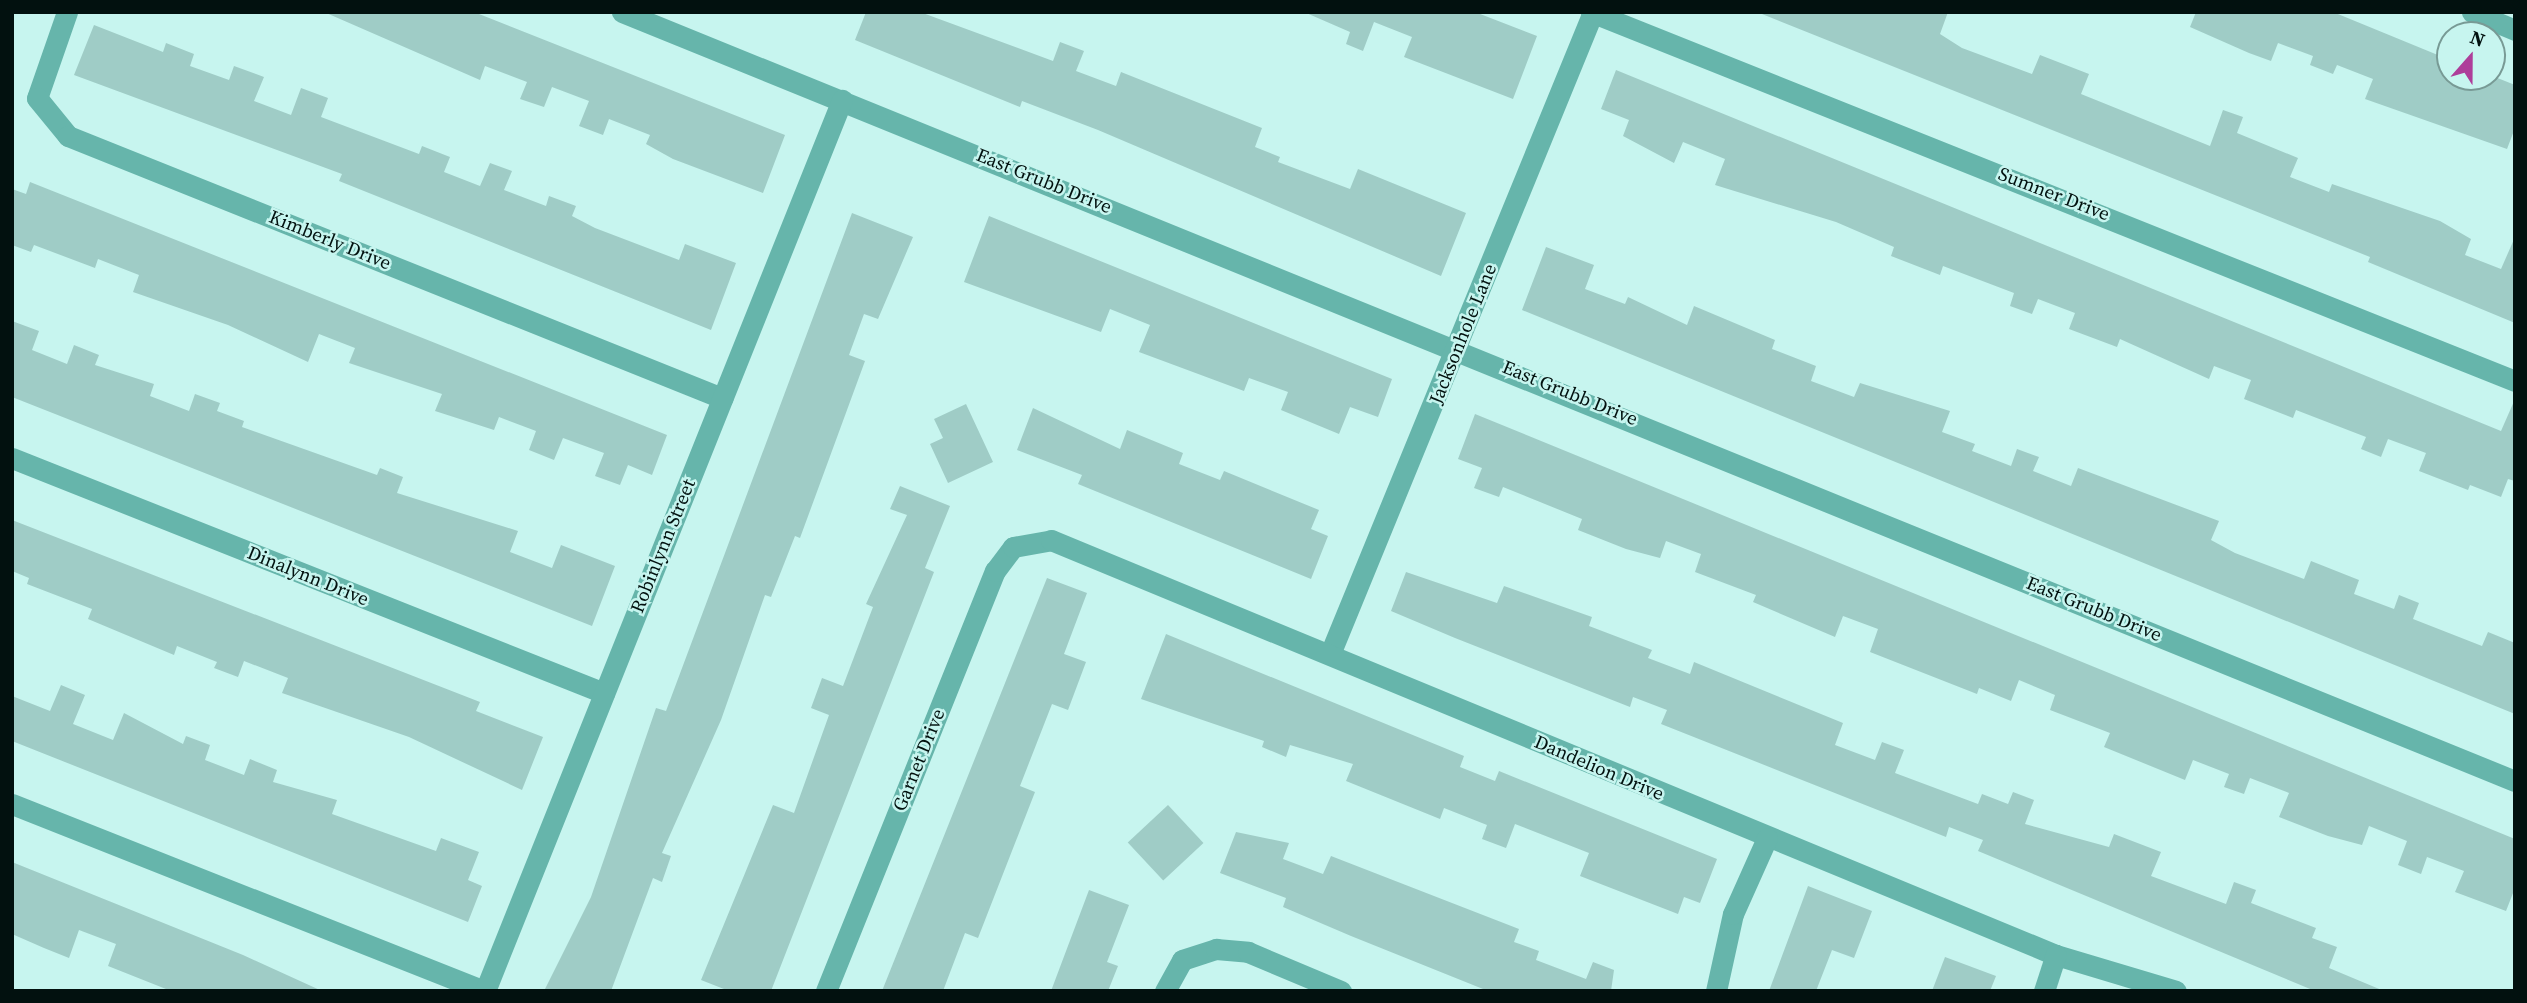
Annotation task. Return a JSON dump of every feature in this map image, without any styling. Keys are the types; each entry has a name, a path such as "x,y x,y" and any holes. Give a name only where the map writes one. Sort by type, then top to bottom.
{"street":[{"name":"Kimberly Drive","path":"67,12 37,98 68,136 722,398"},
{"name":"East Grubb Drive","path":"622,12 671,21 842,100 1458,347 2515,781"},
{"name":"Jacksonhole Lane","path":"1330,654 1458,347 1592,12"},
{"name":"Sumner Drive","path":"1592,12 2515,381"},
{"path":"2472,12 2515,30"},
{"name":"Robinlynn Street","path":"484,991 842,100"},
{"name":"Dinalynn Drive","path":"12,458 604,693"},
{"name":"Dandelion Drive","path":"1026,541 1063,543 1767,838 2056,955 2176,991"},
{"name":"Garnet Drive","path":"826,991 995,571 1026,541"},
{"path":"12,804 484,991"},
{"path":"1716,991 1733,914 1767,838"},
{"path":"1165,991 1182,960 1230,949 1341,991"},
{"path":"2045,991 2056,955"}],"building":[{"path":"324,12 474,12 785,135 763,193 673,159 646,144 650,135 609,119 603,135 579,126 589,101 552,87 544,107 520,99 527,82 485,66 480,80"},
{"path":"866,12 920,12 1053,61 1060,42 1084,51 1076,71 1116,86 1121,72 1262,128 1255,147 1280,157 1278,162 1350,189 1358,169 1466,213 1441,276 1098,130 1022,101 1020,107 855,40"},
{"path":"1304,12 1475,12 1537,36 1513,99 1404,57 1412,37 1374,22 1363,51 1346,44 1350,32"},
{"path":"1757,12 1948,12 1940,34 1962,48 2032,74 2040,55 2089,74 2081,94 2210,146 2223,110 2243,117 2237,133 2298,158 2290,177 2329,192 2332,184 2440,221 2471,239 2465,255 2501,269 2515,237 2515,323 2368,262 2370,257"},
{"path":"2196,12 2333,12 2436,54 2436,91 2506,91 2506,81 2515,85 2515,128 2507,149 2365,99 2373,79 2337,65 2333,74 2310,65 2313,56 2278,43 2271,61 2190,27"},
{"path":"94,25 163,52 166,43 194,54 190,66 229,80 234,66 264,77 254,101 291,115 301,88 328,98 321,117 419,154 422,146 450,157 444,172 480,186 490,163 512,171 504,190 546,206 549,196 576,206 572,216 595,228 679,260 685,244 736,263 711,330 339,181 342,174 74,75"},
{"path":"1616,70 2501,431 2515,399 2515,481 2508,479 2501,497 2470,485 2468,490 2419,471 2426,453 2388,439 2381,457 2361,449 2366,437 2296,410 2293,418 2244,399 2251,380 2214,366 2209,379 2120,339 2117,347 2069,329 2075,313 2038,299 2032,314 2010,306 2014,293 1943,266 1940,275 1891,256 1894,247 1836,222 1715,185 1725,159 1683,142 1674,163 1623,136 1629,120 1601,109"},
{"path":"30,182 667,435 652,475 628,465 620,485 595,476 604,453 563,438 554,460 529,450 536,431 499,417 494,430 435,411 442,394 349,363 355,348 319,334 308,362 228,325 133,292 139,275 98,259 95,268 34,245 31,252 12,245 12,189 26,194"},
{"path":"852,213 913,237 878,319 864,314 849,355 865,361 800,538 795,536 771,597 765,595 721,720 662,853 671,856 662,882 653,878 611,991 544,991 591,897 656,708 666,711"},
{"path":"989,216 1392,379 1378,417 1350,407 1339,434 1281,410 1288,392 1249,378 1244,391 1139,352 1150,325 1110,309 1101,332 964,282"},
{"path":"1546,247 1594,265 1585,289 1625,304 1628,297 1687,325 1694,306 1775,340 1772,349 1816,366 1811,381 1854,397 1860,383 1950,411 1942,432 1975,444 1972,451 2011,466 2017,449 2039,457 2033,471 2071,486 2078,468 2219,521 2211,540 2235,553 2304,579 2311,561 2359,580 2354,594 2394,609 2399,595 2419,603 2413,619 2482,646 2488,632 2515,643 2515,714 1522,310"},
{"path":"12,321 39,331 32,350 67,364 74,345 99,355 95,365 154,384 150,396 189,411 195,394 220,403 217,411 244,421 242,427 377,475 380,468 403,477 397,493 518,531 510,552 552,568 561,545 615,566 592,626 12,397"},
{"path":"966,404 993,462 948,483 930,444 943,438 934,419"},
{"path":"1033,408 1120,449 1127,430 1183,453 1179,464 1220,480 1224,471 1319,510 1311,529 1328,536 1311,579 1078,484 1082,475 1017,450"},
{"path":"1475,414 2515,839 2515,888 2506,911 2455,892 2464,871 2427,857 2421,874 2398,865 2407,841 2369,826 2362,845 2328,836 2279,817 2289,793 2250,778 2244,794 2224,787 2229,774 2193,760 2185,780 2104,747 2110,733 2050,710 2055,695 2019,680 2011,701 1979,688 1977,694 1870,652 1878,629 1843,616 1835,637 1753,602 1756,595 1695,572 1701,554 1666,541 1660,558 1626,549 1578,530 1582,519 1503,487 1499,497 1474,488 1482,468 1458,459"},
{"path":"900,486 950,506 925,568 934,572 771,991 729,991 701,980 773,805 794,813 829,715 811,708 822,678 843,686 873,607 866,604 907,515 890,509"},
{"path":"12,520 480,702 476,711 543,737 522,790 409,737 282,693 288,678 244,661 238,677 214,668 217,662 177,646 174,655 88,619 92,609 27,584 29,578 12,571"},
{"path":"1406,572 1497,603 1504,586 1592,617 1589,626 1652,650 1648,658 1690,674 1694,662 1843,723 1835,745 1875,760 1882,742 1904,750 1895,773 1978,804 1982,794 2008,804 2013,792 2034,800 2025,824 2109,847 2114,834 2161,852 2151,876 2226,904 2234,882 2256,890 2251,903 2316,928 2312,938 2337,947 2329,968 2384,991 2315,991 1978,851 1983,840 1949,827 1946,837 1661,724 1667,710 1633,697 1630,707 1391,611"},
{"path":"1047,578 1087,593 1064,654 1086,662 1068,710 1052,704 1020,786 1035,792 978,938 965,933 943,991 882,991"},
{"path":"1166,634 1464,756 1460,767 1495,781 1499,771 1717,859 1700,903 1684,897 1678,914 1580,876 1589,853 1515,824 1506,848 1482,839 1487,825 1444,808 1440,819 1346,781 1353,764 1290,745 1286,757 1262,747 1264,741 1141,699"},
{"path":"61,685 85,695 73,724 113,740 124,713 183,744 186,736 210,745 205,760 244,775 250,759 277,770 273,782 337,800 332,814 436,851 441,838 479,852 468,880 482,886 468,922 12,741 12,696 50,711"},
{"path":"1168,805 1203,843 1163,881 1128,843"},
{"path":"1236,832 1289,843 1283,859 1323,874 1331,856 1519,929 1514,942 1539,951 1536,960 1586,979 1593,962 1614,970 1611,991 1488,991 1351,936 1283,907 1286,898 1220,873"},
{"path":"12,862 243,955 322,991 171,991 108,966 116,944 79,930 69,958 44,948 12,934"},
{"path":"1808,886 1872,911 1854,958 1832,950 1816,991 1769,991"},
{"path":"1089,890 1129,905 1107,962 1118,966 1108,991 1051,991"},
{"path":"1945,957 1996,976 1990,991 1932,991"}]}
